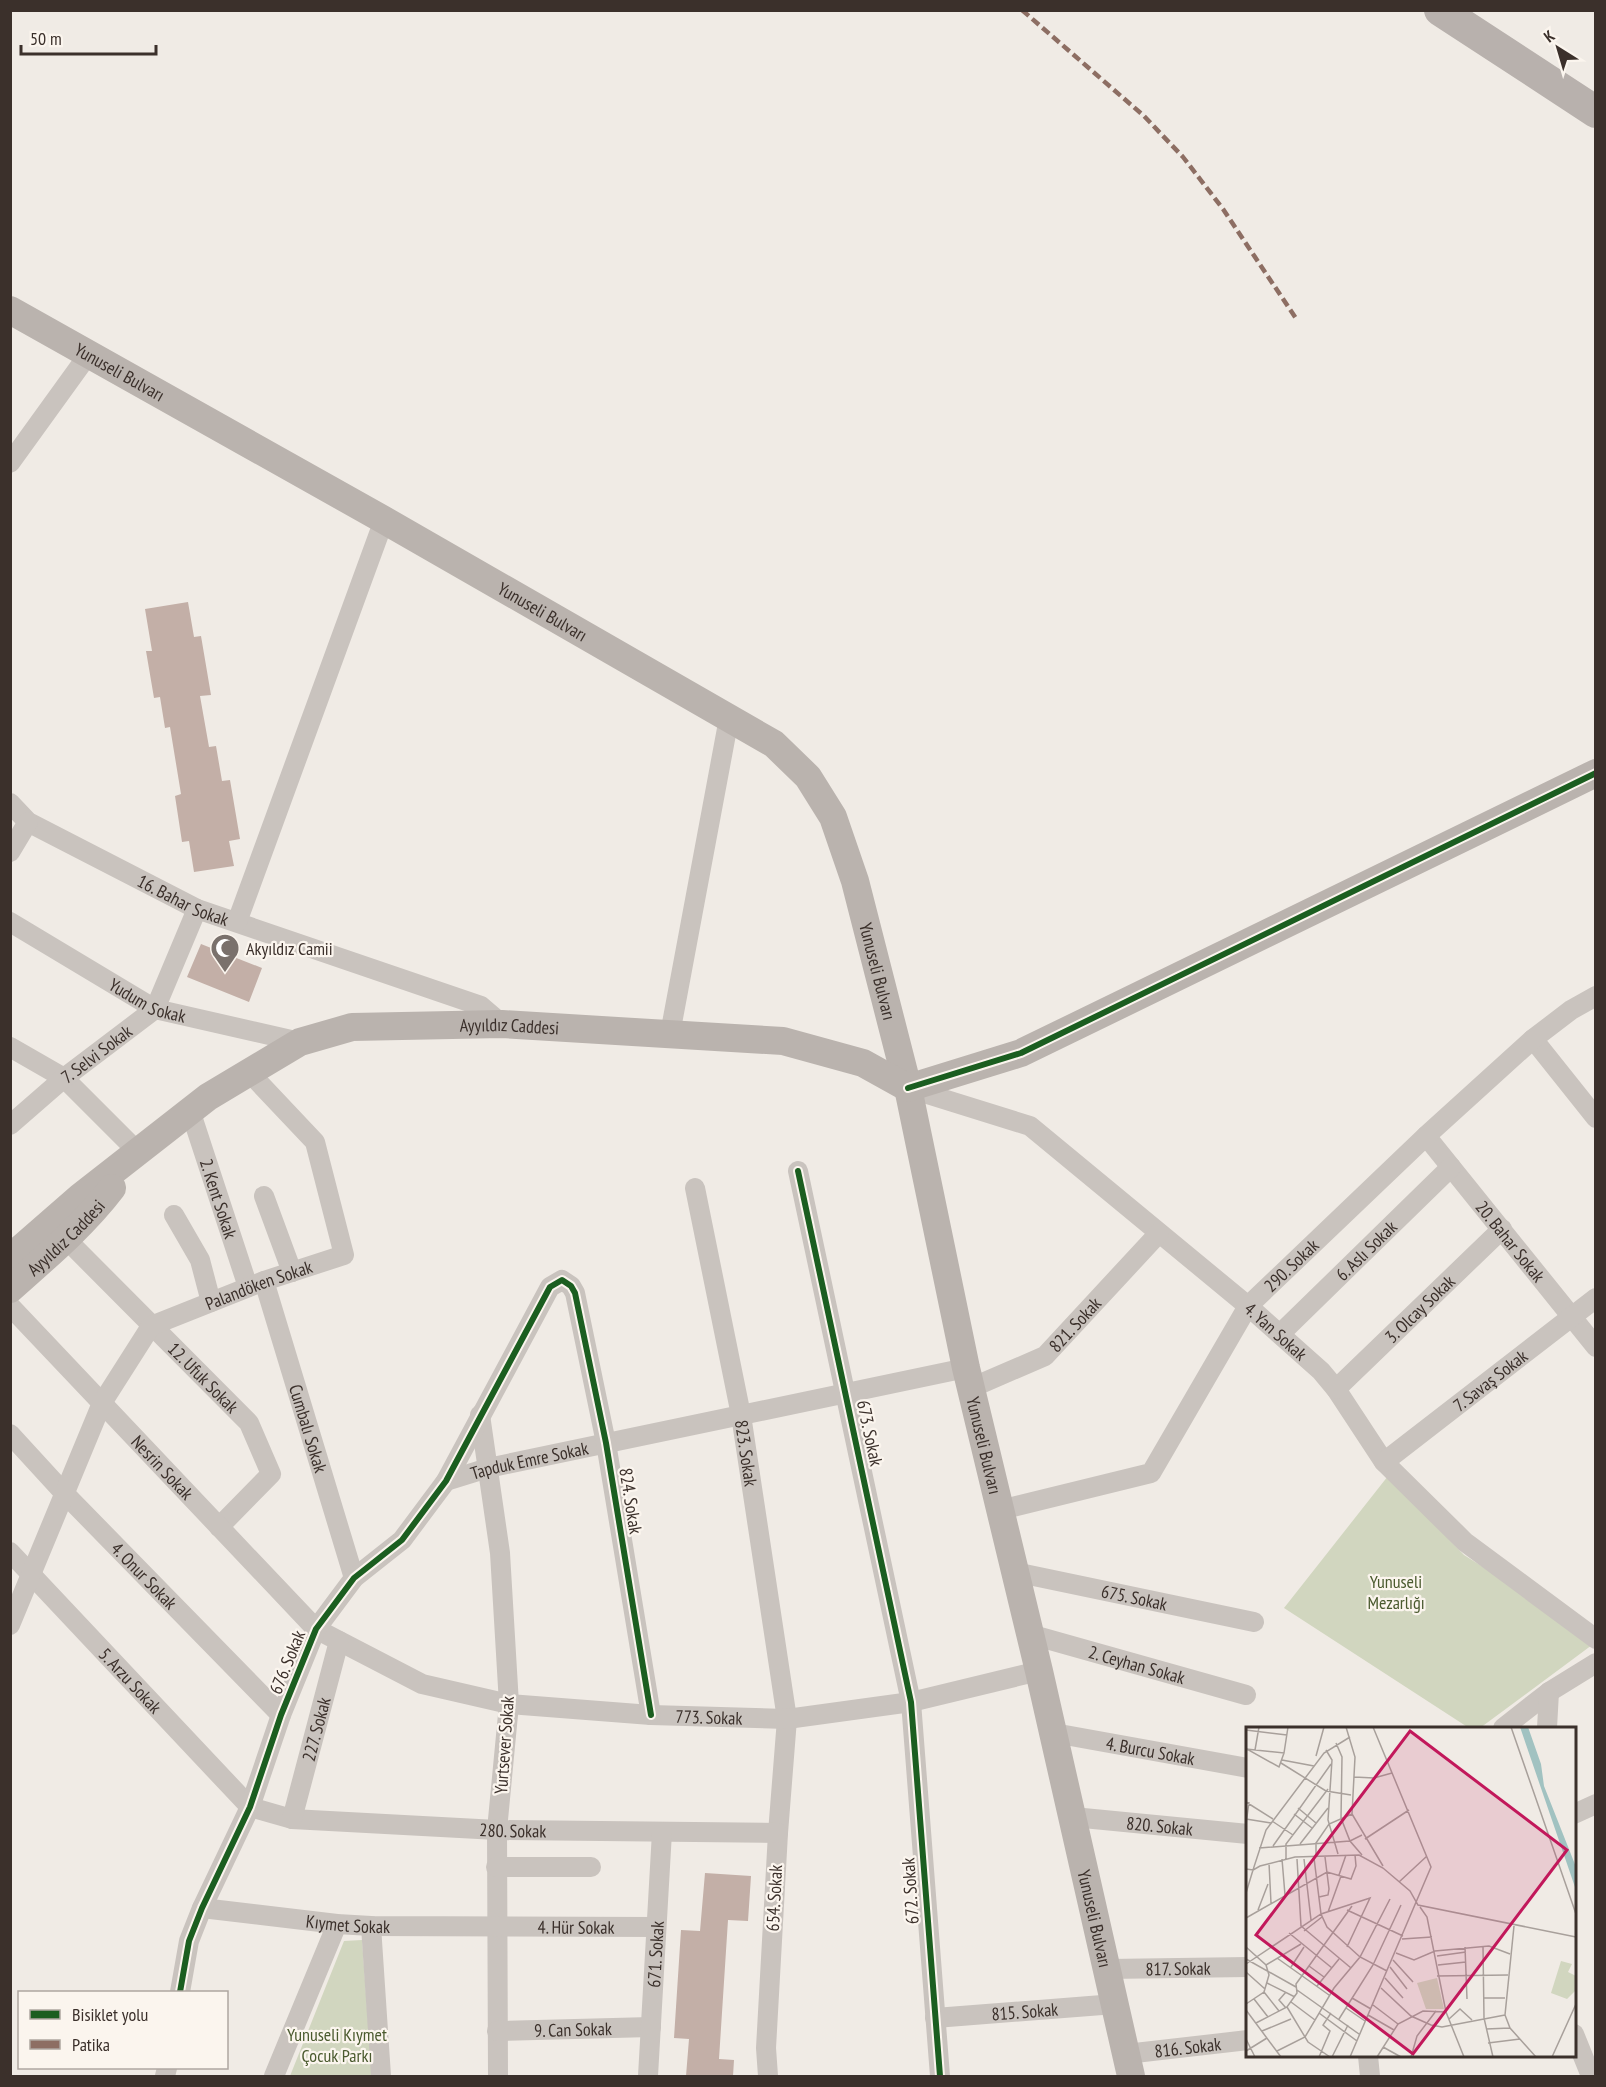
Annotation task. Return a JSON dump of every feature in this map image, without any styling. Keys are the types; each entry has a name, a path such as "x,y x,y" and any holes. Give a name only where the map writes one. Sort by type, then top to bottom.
{"main road":[{"path":"1440,10 1596,112"},
{"name":"Yunuseli Bulvarı","path":"10,310 384,520 774,744 808,777 833,817 855,881 908,1088 968,1378 1054,1733 1128,2065"},
{"path":"908,1088 1021,1053 1596,773"},
{"name":"Ayyıldız Caddesi","path":"10,1258 80,1197 208,1097 300,1042 352,1028 502,1024 783,1041 863,1062 908,1088"},
{"name":"Ayyıldız Caddesi","path":"10,1288 66,1239 97,1208 138,1152"}],"street":[{"path":"10,463 88,354"},
{"path":"237,922 384,520"},
{"path":"670,1035 729,718"},
{"name":"16. Bahar Sokak","path":"10,803 28,822 197,909 481,1006 502,1024"},
{"path":"10,852 28,822"},
{"path":"155,1009 197,909"},
{"name":"Yudum Sokak","path":"10,922 155,1009 300,1042"},
{"name":"290. Sokak","path":"1000,1510 1151,1473 1248,1306 1426,1136 1533,1039 1571,1010 1596,996"},
{"name":"7. Selvi Sokak","path":"10,1125 64,1078 155,1009"},
{"path":"1533,1039 1596,1118"},
{"path":"10,1047 64,1078 138,1152"},
{"name":"Palandöken Sokak","path":"151,1326 256,1284 344,1256 315,1142 248,1071"},
{"name":"4. Yan Sokak","path":"908,1088 1030,1126 1248,1306 1321,1371 1336,1389 1384,1462 1465,1542 1596,1639"},
{"name":"2. Kent Sokak","path":"190,1110 256,1284"},
{"name":"20. Bahar Sokak","path":"1426,1136 1596,1347"},
{"name":"6. Aslı Sokak","path":"1280,1334 1451,1167"},
{"name":"673. Sokak","path":"798,1171 847,1393 910,1702"},
{"name":"823. Sokak","path":"695,1188 741,1415 787,1719"},
{"path":"264,1196 292,1272"},
{"path":"174,1215 200,1260 211,1302"},
{"name":"3. Olcay Sokak","path":"1336,1389 1502,1229"},
{"name":"821. Sokak","path":"968,1378 1045,1356 1159,1233"},
{"name":"12. Ufuk Sokak","path":"66,1239 249,1423 271,1474 219,1527"},
{"name":"676. Sokak","path":"180,1991 189,1941 202,1908 250,1807 281,1716 316,1629 354,1578 402,1540 446,1481 550,1287 562,1280 571,1286 575,1293"},
{"name":"Cumbalı Sokak","path":"256,1284 354,1578"},
{"name":"824. Sokak","path":"575,1293 606,1443 651,1715"},
{"name":"7. Savaş Sokak","path":"1384,1462 1596,1298"},
{"name":"Nesrin Sokak","path":"10,1306 316,1629"},
{"path":"10,1625 102,1403 151,1326"},
{"name":"Tapduk Emre Sokak","path":"446,1481 488,1468 847,1393 968,1378"},
{"name":"Yurtsever Sokak","path":"480,1415 500,1553 509,1704 496,1830 498,2076"},
{"name":"4. Onur Sokak","path":"10,1434 65,1494 281,1716"},
{"name":"5. Arzu Sokak","path":"10,1552 250,1807"},
{"name":"675. Sokak","path":"1015,1572 1254,1622"},
{"name":"773. Sokak","path":"316,1629 422,1684 509,1704 651,1715 787,1719 910,1702 1039,1671"},
{"name":"2. Ceyhan Sokak","path":"1029,1634 1246,1695"},
{"name":"227. Sokak","path":"292,1819 339,1641"},
{"path":"1504,1727 1549,1692 1596,1663"},
{"path":"1547,1727 1549,1692"},
{"name":"672. Sokak","path":"910,1702 940,2076"},
{"name":"654. Sokak","path":"768,2076 766,2048 787,1719"},
{"name":"4. Burcu Sokak","path":"1054,1733 1246,1768"},
{"path":"1576,1814 1596,1804"},
{"name":"280. Sokak","path":"250,1807 292,1819 496,1830 778,1833"},
{"name":"820. Sokak","path":"1073,1817 1246,1834"},
{"name":"671. Sokak","path":"648,2076 662,1832"},
{"path":"496,1867 591,1867"},
{"name":"Kıymet Sokak","path":"202,1908 337,1924 496,1927"},
{"path":"274,2076 337,1924"},
{"path":"371,1926 381,2076"},
{"name":"4. Hür Sokak","path":"496,1927 656,1928"},
{"name":"817. Sokak","path":"1108,1969 1246,1967"},
{"name":"815. Sokak","path":"935,2018 1115,2004"},
{"name":"9. Can Sokak","path":"497,2031 651,2027"},
{"path":"1576,2037 1591,2076"},
{"name":"816. Sokak","path":"1128,2065 1246,2040"},
{"path":"1368,2057 1370,2076"}],"green space":[{"name":"Yunuseli Mezarlığı","path":"1388,1476 1464,1555 1543,1605 1592,1645 1481,1727 1467,1727 1284,1608"},
{"name":"Yunuseli Kıymet Çocuk Parkı","path":"362,1940 372,2076 290,2076 344,1941"}],"building":[{"path":"188,602 194,637 201,636 211,695 200,696 209,747 216,746 222,781 230,780 240,839 229,841 234,866 194,872 189,841 182,842 175,796 181,794 170,727 165,728 160,697 154,698 146,651 152,651 145,609"},
{"name":"Akyıldız Camii","path":"201,944 262,968 249,1002 187,977"},
{"path":"705,1873 751,1876 748,1921 728,1920 719,2059 734,2060 733,2076 686,2076 689,2039 674,2038 681,1930 700,1931"}],"marked path":[{"path":"1022,10 1144,116 1183,157 1223,209 1297,320"}],"cycle path":[{"path":"908,1088 1021,1053 1596,773"},
{"path":"798,1171 911,1702 940,2076"},
{"path":"180,1991 189,1941 202,1908 250,1807 281,1715 316,1629 354,1578 402,1540 446,1481 550,1287 562,1280 571,1286 575,1293 606,1443 651,1715"}],"place":[{"name":"Akyıldız Camii","path":"225,974"}]}
